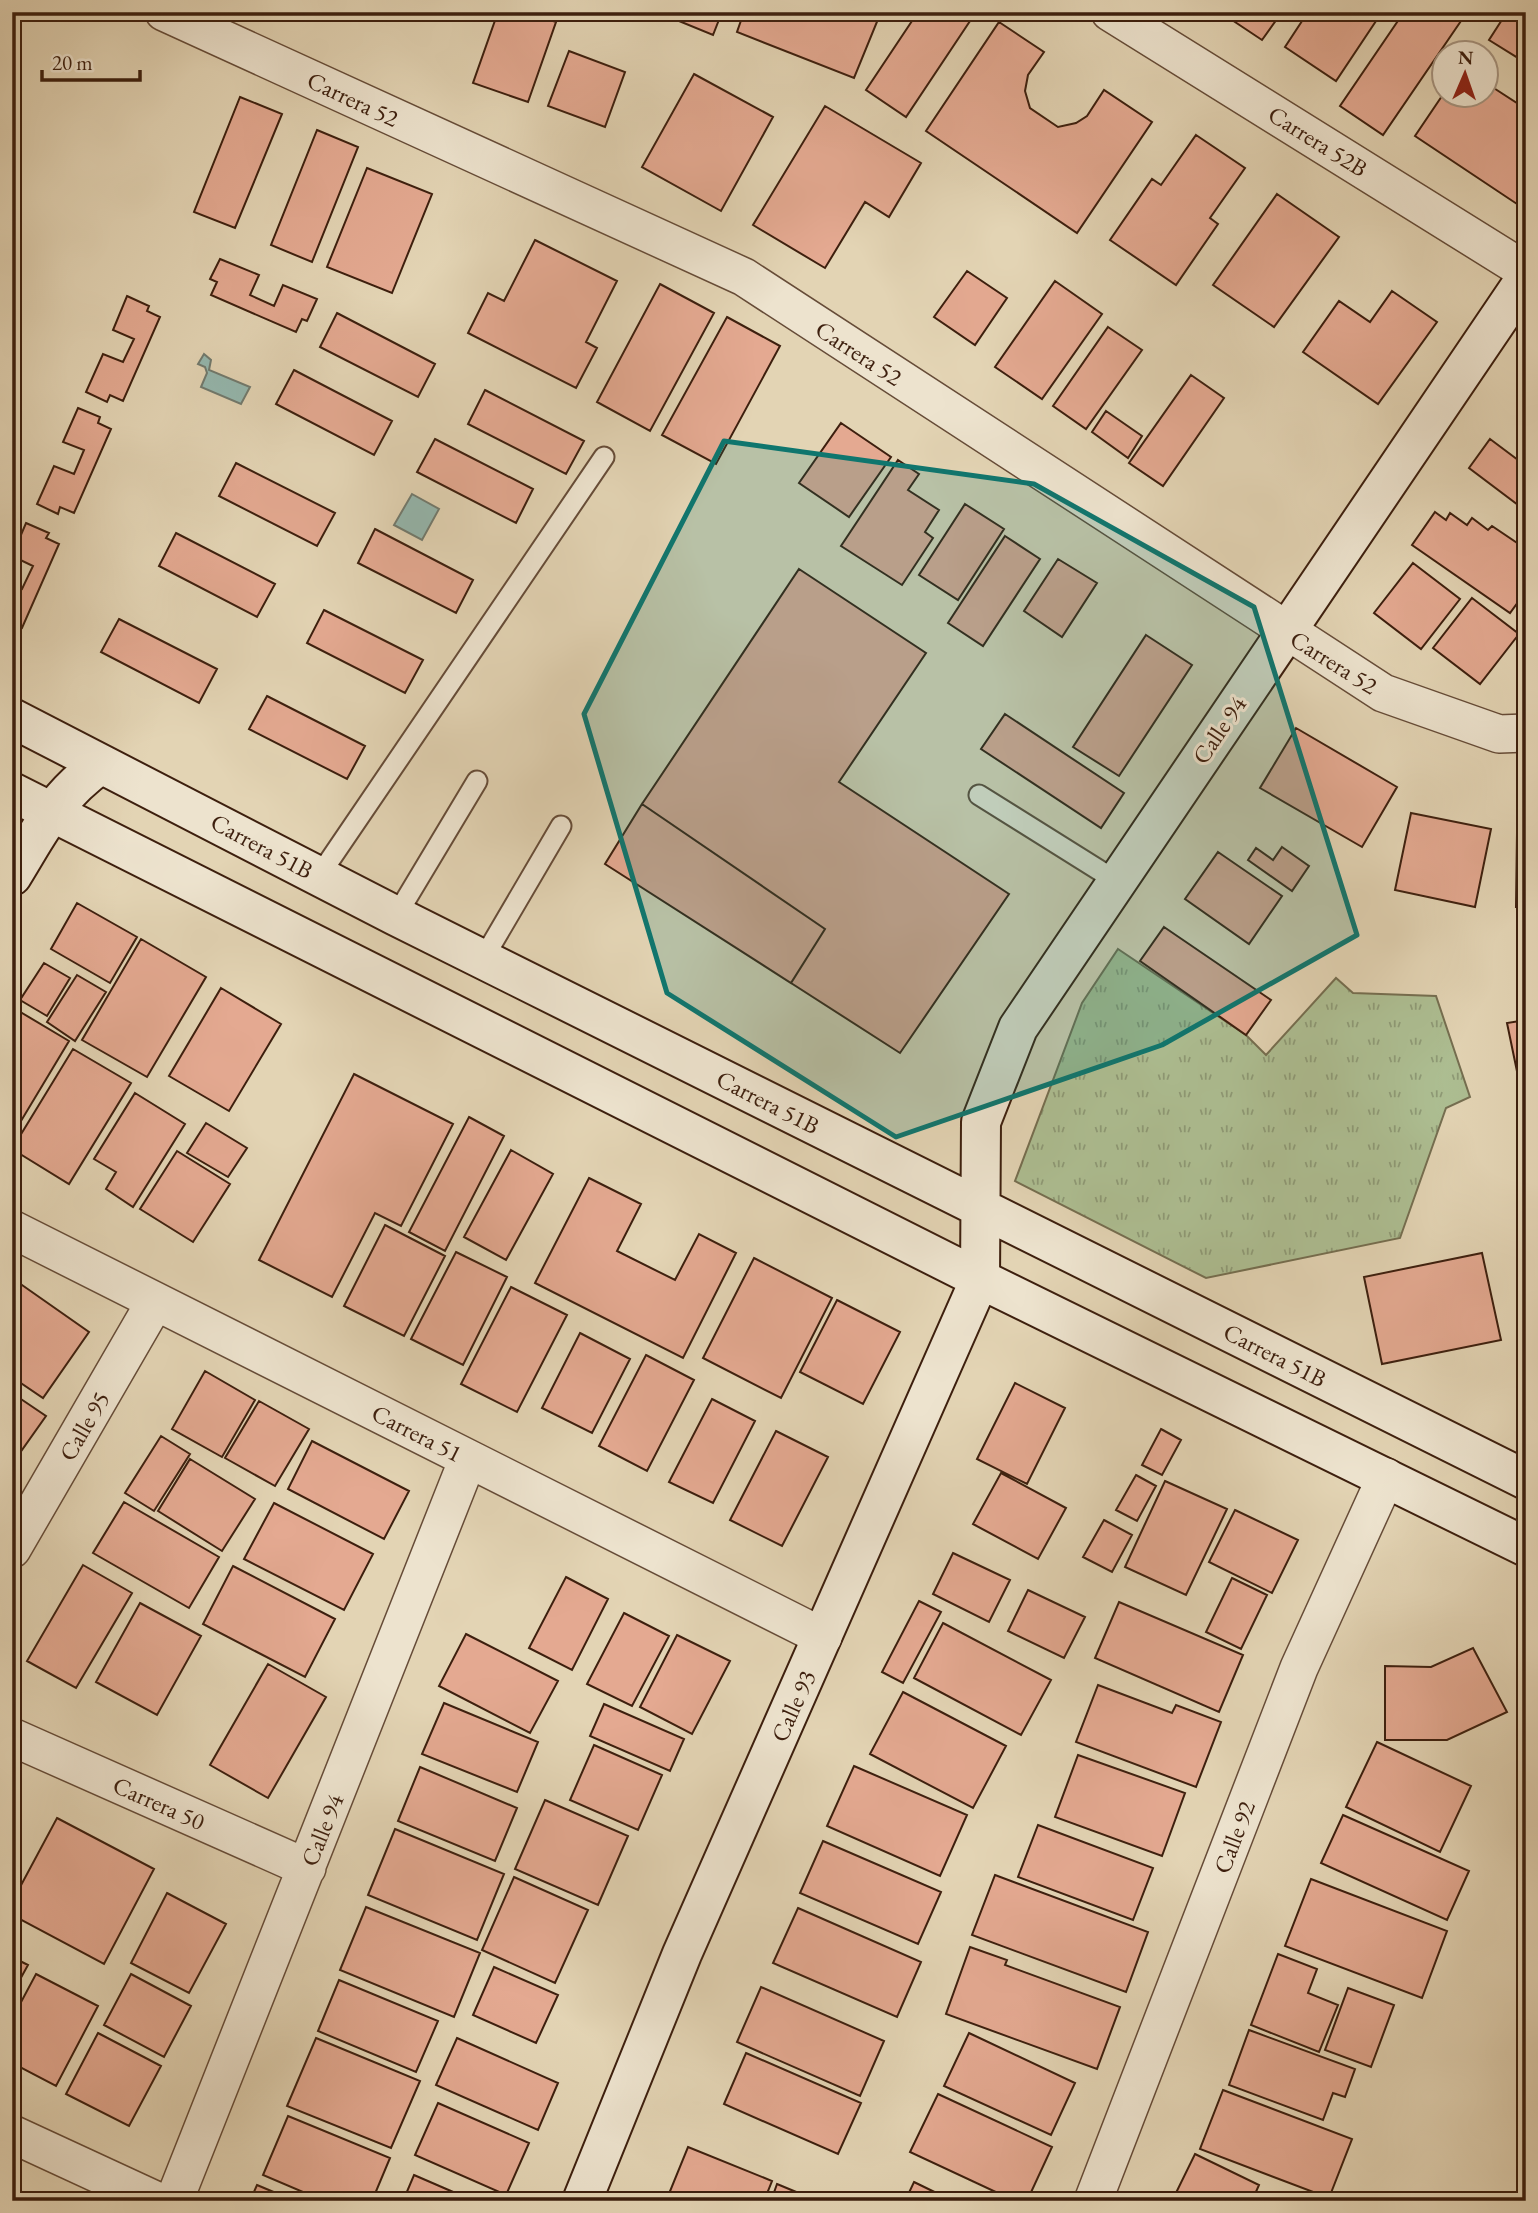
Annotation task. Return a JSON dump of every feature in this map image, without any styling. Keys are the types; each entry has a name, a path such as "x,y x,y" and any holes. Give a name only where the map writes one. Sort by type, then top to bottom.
{"main road":[{"name":"Calle 94","path":"979,1208 981,1122 1018,1028 1526,278"},
{"name":"Carrera 51B","path":"12,718 396,916 1526,1480"},
{"path":"12,876 51,812 74,784 101,764"},
{"path":"12,792 980,1279 1526,1547"},
{"name":"Calle 93","path":"582,2201 682,1954 980,1279 979,1208"}],"street":[{"name":"Carrera 52","path":"164,12 744,277 1383,693 1499,734 1526,733"},
{"name":"Carrera 52B","path":"1110,12 1526,271"},
{"name":"Carrera 51","path":"12,1228 823,1637"},
{"name":"Calle 95","path":"12,1549 155,1302"},
{"name":"Calle 94","path":"174,2201 468,1459"},
{"name":"Calle 92","path":"1093,2201 1300,1668 1385,1477"},
{"name":"Carrera 50","path":"12,1737 307,1868"},
{"path":"12,2134 157,2201"}],"lane":[{"path":"319,876 604,457"},
{"path":"396,916 477,781"},
{"path":"979,795 1118,882"},
{"path":"483,959 561,826"}],"highlighted area":[{"path":"724,441 1034,484 1254,607 1357,935 1162,1045 896,1137 667,993 584,714"}],"green space":[{"path":"1118,949 1246,1035 1266,1055 1336,978 1353,993 1436,996 1470,1097 1446,1108 1400,1238 1206,1278 1015,1181 1082,1003"}],"water":[{"path":"204,354 211,360 209,370 250,387 241,404 201,387 207,373 205,367 198,364"},
{"path":"412,494 439,509 422,540 394,525"}],"building":[{"path":"498,12 529,12 556,22 528,102 473,83"},
{"path":"657,12 722,12 713,35"},
{"path":"744,12 881,12 854,78 737,32"},
{"path":"918,12 976,12 906,117 866,90"},
{"path":"1233,12 1282,12 1262,40 1229,18"},
{"path":"1308,12 1382,12 1336,81 1285,47"},
{"path":"1404,12 1455,12 1463,18 1449,38 1430,38 1430,66 1383,135 1340,106"},
{"path":"1507,12 1526,12 1526,63 1500,47 1500,38 1490,38"},
{"path":"999,22 1044,52 1028,75 1025,91 1030,108 1058,127 1076,123 1087,116 1104,90 1152,122 1077,233 926,131"},
{"path":"569,51 625,72 605,127 548,106"},
{"path":"694,74 773,117 721,211 642,167"},
{"path":"1500,92 1526,109 1526,192 1517,204 1415,136 1434,108 1500,108"},
{"path":"240,97 282,114 235,228 194,212"},
{"path":"825,106 921,163 889,217 865,202 825,268 753,225"},
{"path":"317,130 358,147 312,262 271,245"},
{"path":"1196,135 1245,168 1210,218 1218,224 1176,285 1110,240 1152,179 1161,185"},
{"path":"367,168 432,194 392,293 327,267"},
{"path":"1277,194 1339,237 1274,327 1213,285"},
{"path":"535,240 617,281 586,342 597,348 576,388 468,333 488,293 504,301"},
{"path":"220,259 259,275 250,295 274,306 283,285 317,299 307,321 302,319 296,332 211,295 217,282 210,279"},
{"path":"967,271 1007,298 975,345 934,317"},
{"path":"1055,281 1102,314 1042,399 995,367"},
{"path":"660,284 714,313 650,431 597,402"},
{"path":"1392,291 1437,322 1378,404 1303,352 1339,301 1370,322"},
{"path":"127,296 149,306 147,311 160,317 123,401 110,395 107,402 86,392 103,354 123,362 134,339 113,330"},
{"path":"337,313 435,364 418,397 320,347"},
{"path":"727,317 780,346 716,464 662,435"},
{"path":"1108,327 1142,350 1086,429 1053,406"},
{"path":"294,370 392,421 374,455 276,404"},
{"path":"1191,375 1224,398 1163,486 1129,463"},
{"path":"1523,385 1526,385 1526,405 1520,404"},
{"path":"485,390 584,441 566,474 468,424"},
{"path":"78,408 100,417 98,423 111,429 74,513 60,507 58,514 37,504 54,466 74,474 84,450 63,442"},
{"path":"1106,411 1142,436 1128,458 1092,432"},
{"path":"841,423 891,457 849,517 799,483"},
{"path":"435,439 533,489 516,523 417,472"},
{"path":"1490,439 1526,466 1526,511 1469,468"},
{"path":"898,460 919,474 908,490 939,510 925,532 933,538 902,585 841,546"},
{"path":"236,463 335,513 317,546 219,496"},
{"path":"965,504 1004,529 958,600 919,575"},
{"path":"1435,512 1446,520 1450,513 1467,525 1472,518 1488,530 1492,526 1526,549 1526,591 1510,613 1412,545"},
{"path":"26,523 49,533 46,538 59,544 22,628 12,624 12,585 22,589 33,566 12,556"},
{"path":"375,529 473,580 456,613 358,563"},
{"path":"176,533 275,584 257,617 159,566"},
{"path":"1005,536 1040,559 983,646 948,623"},
{"path":"1058,559 1097,583 1062,637 1024,611"},
{"path":"1413,563 1460,599 1421,649 1374,613"},
{"path":"799,569 926,653 839,782 1009,894 900,1053 791,983 825,929 642,804"},
{"path":"1472,598 1519,634 1480,684 1433,648"},
{"path":"324,610 423,660 405,693 307,643"},
{"path":"119,619 217,669 199,703 101,652"},
{"path":"1146,635 1192,665 1119,776 1073,747"},
{"path":"267,696 365,746 347,779 249,729"},
{"path":"1005,714 1124,793 1101,828 981,749"},
{"path":"1296,728 1397,787 1362,847 1260,788"},
{"path":"642,804 825,929 791,983 605,864"},
{"path":"1411,813 1491,829 1475,907 1395,890"},
{"path":"1517,833 1526,833 1526,907 1516,907"},
{"path":"1282,847 1309,866 1292,891 1248,860 1256,848 1273,860"},
{"path":"1218,852 1282,896 1249,944 1185,899"},
{"path":"77,903 137,937 110,983 51,949"},
{"path":"1164,927 1271,1000 1246,1035 1140,961"},
{"path":"141,939 206,977 147,1077 82,1040"},
{"path":"44,963 70,978 47,1016 20,1000"},
{"path":"77,975 106,992 75,1041 47,1022"},
{"path":"221,988 281,1024 229,1111 169,1076"},
{"path":"12,1007 69,1041 12,1136"},
{"path":"1526,1020 1526,1110 1525,1110 1507,1023"},
{"path":"73,1049 131,1083 69,1184 12,1149"},
{"path":"354,1074 453,1124 401,1226 375,1213 332,1297 259,1260"},
{"path":"135,1093 185,1124 133,1207 106,1189 116,1172 94,1159"},
{"path":"469,1117 504,1136 445,1251 409,1232"},
{"path":"206,1123 247,1148 228,1177 187,1153"},
{"path":"511,1150 553,1174 506,1260 464,1237"},
{"path":"177,1151 230,1184 193,1242 140,1209"},
{"path":"589,1178 641,1204 617,1251 675,1280 699,1234 736,1253 683,1358 535,1283"},
{"path":"385,1225 445,1256 404,1336 344,1306"},
{"path":"456,1252 507,1277 463,1365 411,1339"},
{"path":"1482,1253 1501,1340 1382,1364 1364,1277"},
{"path":"754,1258 832,1298 781,1398 703,1358"},
{"path":"12,1278 89,1332 43,1398 12,1377"},
{"path":"511,1287 567,1315 517,1412 461,1384"},
{"path":"837,1300 900,1332 863,1404 800,1372"},
{"path":"580,1333 630,1359 592,1433 542,1408"},
{"path":"646,1355 694,1380 647,1471 599,1446"},
{"path":"205,1371 255,1400 222,1457 172,1429"},
{"path":"1015,1383 1065,1408 1027,1484 977,1459"},
{"path":"12,1393 46,1416 12,1464"},
{"path":"712,1399 755,1421 713,1503 669,1482"},
{"path":"259,1401 309,1429 275,1486 225,1458"},
{"path":"1161,1429 1181,1440 1162,1475 1142,1465"},
{"path":"776,1431 828,1457 782,1546 730,1520"},
{"path":"161,1436 190,1454 154,1511 125,1493"},
{"path":"312,1441 409,1491 384,1539 288,1489"},
{"path":"190,1459 255,1499 222,1551 158,1511"},
{"path":"1001,1473 1066,1508 1038,1559 973,1524"},
{"path":"1136,1475 1156,1486 1137,1521 1116,1510"},
{"path":"1165,1481 1227,1509 1186,1595 1125,1567"},
{"path":"124,1502 219,1557 189,1608 93,1553"},
{"path":"274,1503 373,1554 344,1610 244,1559"},
{"path":"1235,1510 1298,1540 1272,1593 1209,1562"},
{"path":"1104,1520 1132,1535 1112,1572 1083,1557"},
{"path":"953,1553 1010,1580 989,1622 933,1594"},
{"path":"83,1565 132,1593 76,1688 27,1661"},
{"path":"233,1566 335,1619 305,1677 203,1624"},
{"path":"566,1577 608,1599 572,1670 529,1648"},
{"path":"1232,1578 1267,1595 1241,1649 1206,1632"},
{"path":"1028,1590 1085,1617 1064,1658 1008,1631"},
{"path":"919,1601 941,1612 903,1683 882,1672"},
{"path":"1119,1602 1243,1655 1219,1712 1095,1658"},
{"path":"140,1603 201,1636 157,1715 96,1682"},
{"path":"624,1613 669,1636 632,1706 587,1684"},
{"path":"943,1623 1051,1680 1021,1735 914,1678"},
{"path":"466,1634 558,1681 530,1733 439,1686"},
{"path":"677,1635 730,1661 692,1734 640,1707"},
{"path":"1473,1648 1507,1712 1447,1740 1385,1740 1385,1666 1431,1667"},
{"path":"268,1664 326,1697 268,1798 210,1765"},
{"path":"1098,1685 1172,1713 1176,1705 1221,1722 1196,1787 1076,1742"},
{"path":"903,1692 1006,1746 973,1808 870,1754"},
{"path":"444,1703 538,1742 517,1792 422,1754"},
{"path":"604,1704 684,1739 670,1771 590,1736"},
{"path":"1377,1742 1471,1786 1440,1852 1346,1807"},
{"path":"594,1745 662,1775 638,1830 570,1800"},
{"path":"1078,1755 1185,1793 1162,1856 1055,1817"},
{"path":"854,1766 967,1815 940,1876 827,1826"},
{"path":"420,1767 517,1808 495,1861 398,1821"},
{"path":"545,1800 628,1836 598,1905 515,1869"},
{"path":"1343,1815 1469,1871 1447,1920 1321,1863"},
{"path":"57,1818 154,1869 104,1964 12,1915 12,1902"},
{"path":"1038,1825 1153,1868 1133,1920 1018,1877"},
{"path":"395,1829 504,1874 477,1940 368,1895"},
{"path":"823,1841 941,1892 918,1944 800,1893"},
{"path":"995,1875 1148,1932 1126,1992 972,1935"},
{"path":"514,1877 588,1910 555,1983 482,1950"},
{"path":"1311,1879 1447,1931 1422,1998 1285,1946"},
{"path":"167,1893 226,1924 189,1993 131,1963"},
{"path":"366,1907 480,1953 454,2017 340,1970"},
{"path":"798,1908 921,1962 897,2017 773,1963"},
{"path":"970,1947 1007,1960 1005,1965 1120,2007 1097,2069 946,2014"},
{"path":"1278,1954 1317,1969 1308,1993 1338,2005 1319,2052 1251,2025"},
{"path":"12,1957 28,1965 12,1994"},
{"path":"494,1967 558,1995 536,2043 473,2015"},
{"path":"36,1974 98,2006 56,2086 12,2063 12,2019"},
{"path":"131,1974 191,2006 164,2057 104,2025"},
{"path":"339,1980 438,2021 416,2072 318,2031"},
{"path":"761,1987 884,2041 860,2096 737,2042"},
{"path":"1348,1988 1394,2005 1371,2067 1325,2050"},
{"path":"1249,2030 1355,2069 1345,2097 1333,2093 1323,2120 1229,2085"},
{"path":"98,2033 161,2066 129,2126 66,2094"},
{"path":"969,2033 1075,2083 1051,2135 944,2086"},
{"path":"316,2038 420,2081 391,2148 287,2106"},
{"path":"457,2038 558,2083 538,2130 436,2085"},
{"path":"746,2053 861,2103 838,2154 724,2104"},
{"path":"1223,2090 1352,2139 1329,2198 1200,2149"},
{"path":"938,2094 1052,2147 1027,2201 1015,2201 910,2152"},
{"path":"438,2103 529,2143 506,2195 415,2155"},
{"path":"288,2116 390,2158 372,2201 324,2201 263,2175"},
{"path":"688,2147 772,2181 764,2201 666,2201"},
{"path":"1195,2154 1259,2185 1255,2194 1270,2201 1172,2201"},
{"path":"414,2175 474,2201 403,2201"},
{"path":"914,2182 953,2201 905,2201"},
{"path":"777,2184 818,2201 771,2201"},
{"path":"257,2185 295,2201 250,2201"},
{"path":"974,2194 990,2201 971,2201"}]}
